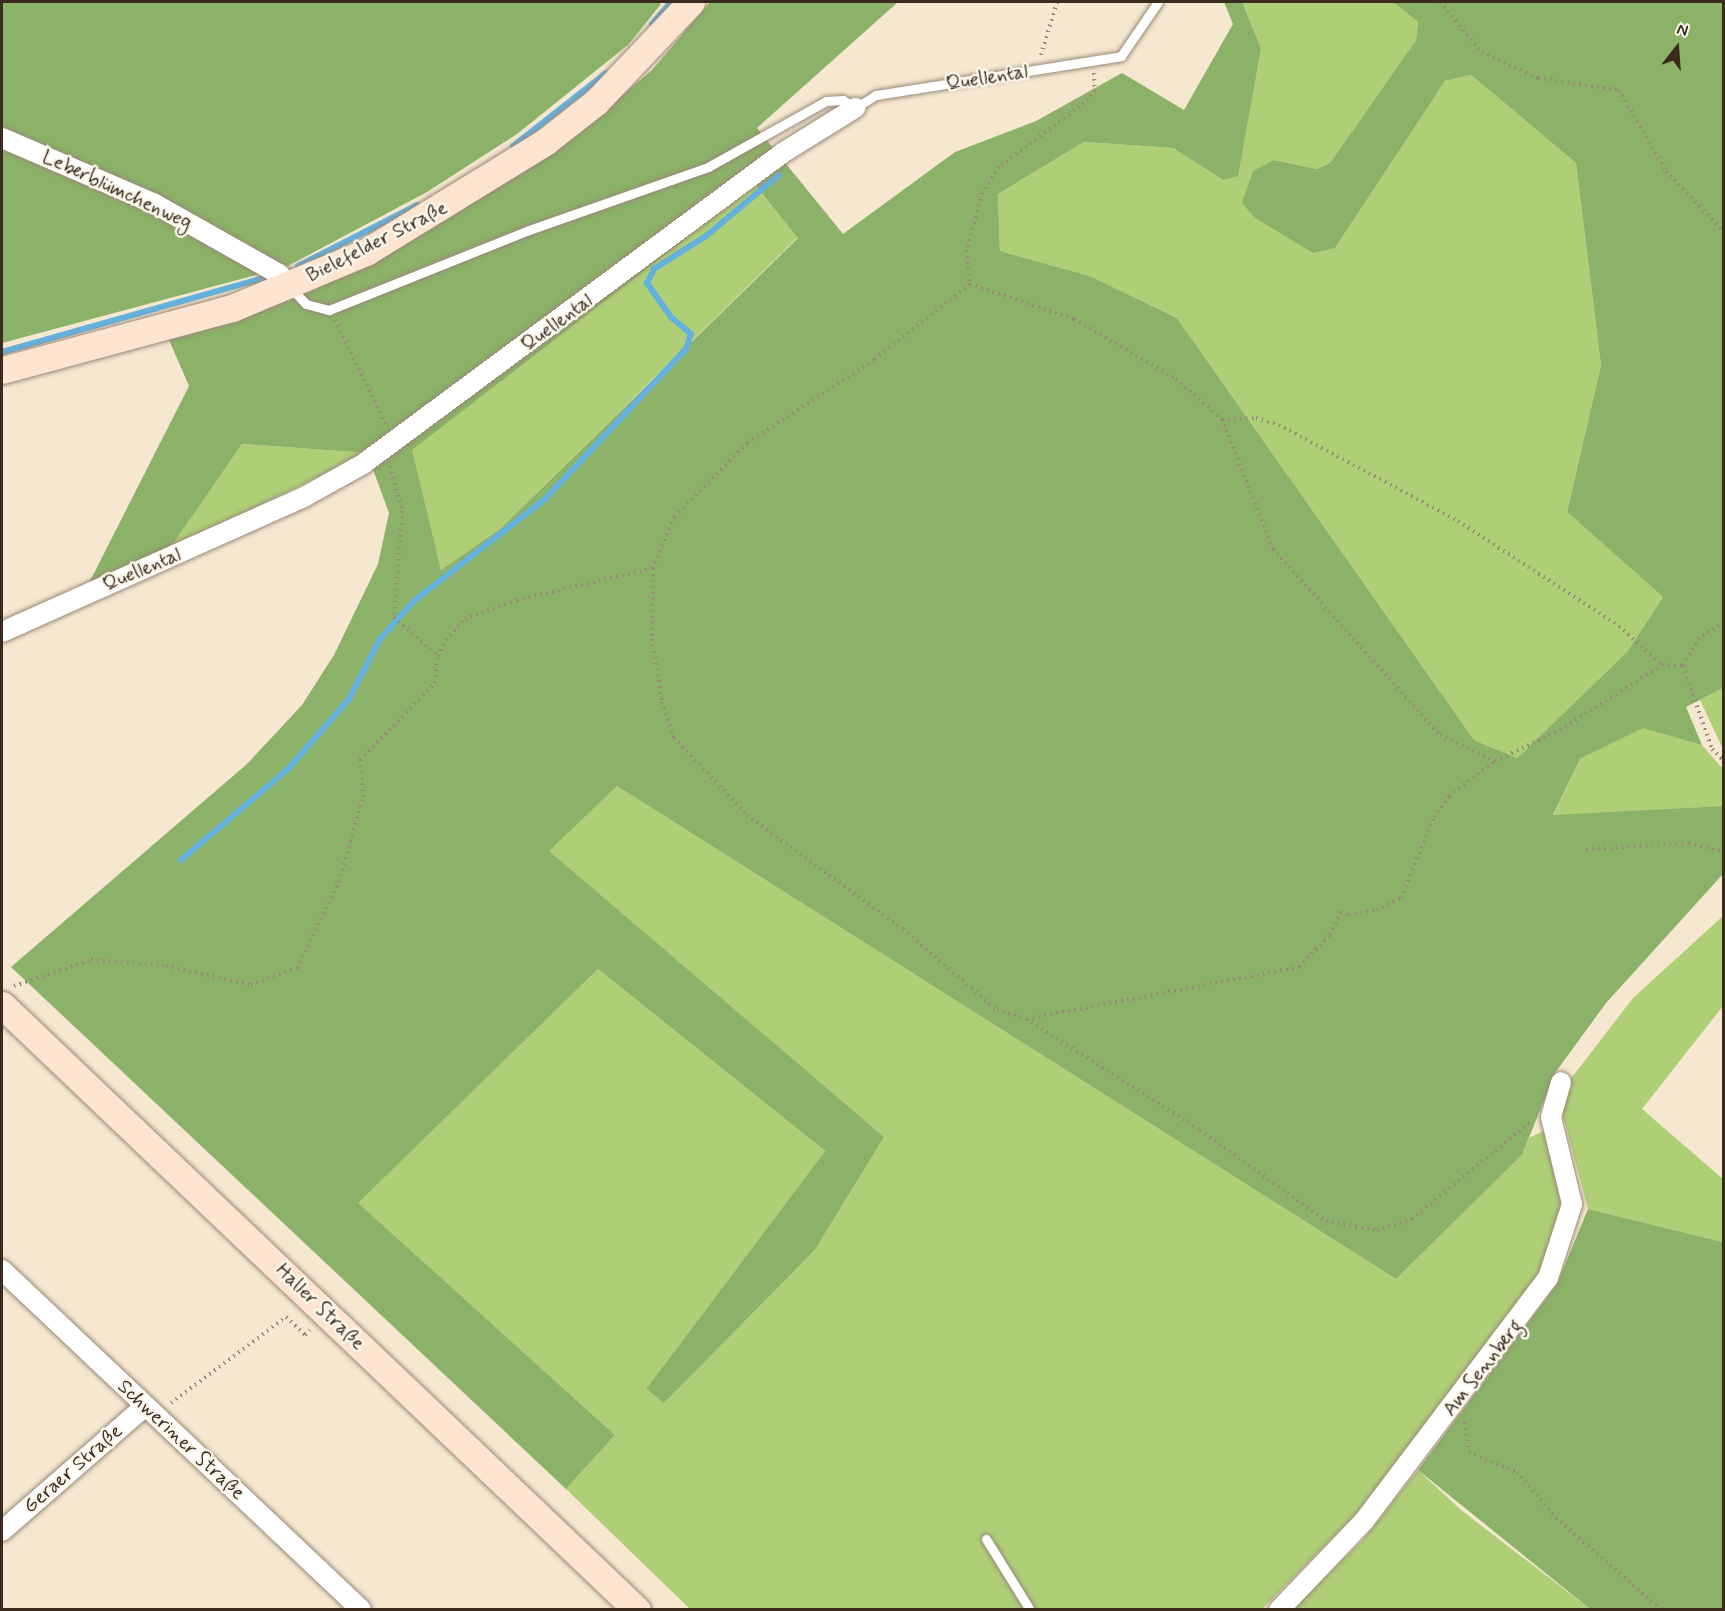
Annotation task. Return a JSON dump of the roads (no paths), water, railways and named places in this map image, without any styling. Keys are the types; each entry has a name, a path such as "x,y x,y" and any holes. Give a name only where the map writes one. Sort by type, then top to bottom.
{"main road":[{"name":"Bielefelder Straße","path":"2,370 232,308 290,286 438,212 546,142 596,102 691,2"},
{"name":"Haller Straße","path":"6,996 637,1610"}],"street":[{"name":"Quellental","path":"2,632 304,497 386,448 784,152 855,108"},
{"name":"Leberblümchenweg","path":"2,138 153,203 279,274 290,286"},
{"name":"Am Sennberg","path":"1278,1610 1364,1521 1469,1386 1548,1278 1570,1222 1572,1204 1551,1117 1561,1082"},
{"name":"Schweriner Straße","path":"2,1270 361,1610"},
{"name":"Geraer Straße","path":"2,1531 149,1411"}],"lane":[{"name":"Quellental","path":"855,108 876,95 1121,56 1158,2"},
{"path":"290,286 306,304 329,310 529,230 708,167 826,101 843,100 855,108"},
{"path":"986,1539 1030,1610"}],"waterway":[{"path":"652,24 671,2"},
{"path":"513,146 606,73"},
{"path":"181,860 289,768 349,699 380,639 415,600 545,499 686,349 691,334 671,317 647,283 654,269 706,236 779,175"},
{"path":"298,266 417,205"},
{"path":"2,352 264,278"}]}
